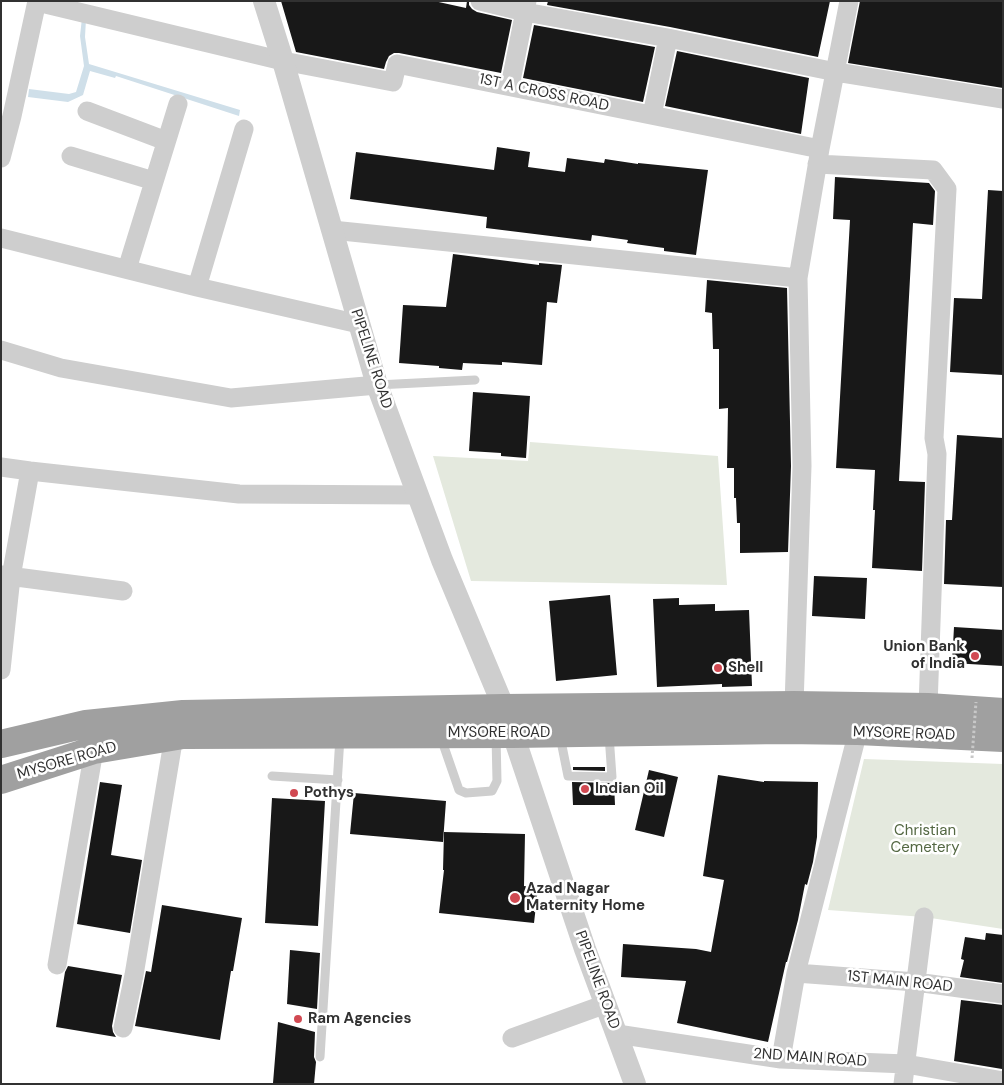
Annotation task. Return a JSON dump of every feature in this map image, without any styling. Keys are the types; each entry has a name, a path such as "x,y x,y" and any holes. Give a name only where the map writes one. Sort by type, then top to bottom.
{"highway":[{"name":"MYSORE ROAD","path":"1,744 86,724 183,714 794,705 928,707 1003,712"},
{"name":"MYSORE ROAD","path":"1,780 94,750 183,735 504,734 783,730 858,731 1003,738"}],"street":[{"path":"1,158 37,1 283,61"},
{"name":"PIPELINE ROAD","path":"264,1 377,385 442,560 504,708"},
{"path":"480,1 526,6 668,38 836,72 1003,99"},
{"path":"794,705 802,466 798,278 818,156 849,1"},
{"path":"510,86 526,6"},
{"path":"652,115 668,38"},
{"name":"1ST A CROSS ROAD","path":"283,61 393,82 396,64 652,115 818,156 934,170 947,189 934,438 936,454 928,707"},
{"path":"127,269 178,104"},
{"path":"87,111 166,141"},
{"path":"197,287 244,128"},
{"path":"71,156 154,181"},
{"path":"332,230 798,278"},
{"path":"1,238 197,287 359,324"},
{"path":"1,350 61,368 231,398 377,385"},
{"path":"1,467 239,494 418,495"},
{"path":"1,670 6,576 30,471"},
{"path":"6,576 123,591"},
{"path":"781,1058 796,973 858,731"},
{"name":"PIPELINE ROAD","path":"504,734 636,1084"},
{"path":"123,1028 134,975 174,736"},
{"path":"57,965 94,750"},
{"path":"903,1084 924,917"},
{"name":"1ST MAIN ROAD","path":"796,973 916,982 1003,994"},
{"path":"512,1038 606,1004"},
{"name":"2ND MAIN ROAD","path":"617,1034 781,1058 906,1064 1003,1081"}],"lane":[{"path":"377,385 475,380"},
{"path":"560,733 568,776 612,777 609,732"},
{"path":"320,1057 341,734"},
{"path":"440,734 459,790 466,793 492,791 496,781 504,734"},
{"path":"272,776 338,780"}],"path":[{"path":"972,758 976,702"}],"green space":[{"path":"530,442 718,456 727,585 471,581 433,456 528,461"},
{"name":"Christian Cemetery","path":"864,759 1003,764 1003,929 924,917 828,910"}],"shaded area":[{"path":"82,18 86,19 85,37 89,64 240,110 239,116 116,76 115,78 90,71 83,95 68,102 28,97 29,89 69,94 76,92 84,66 80,36"}],"building":[{"path":"281,1 434,1 466,8 467,1 469,1 469,5 477,12 512,20 501,73 399,53 389,56 384,69 296,52"},
{"path":"548,1 830,1 818,57 670,27 547,5"},
{"path":"860,1 1003,1 1003,88 848,63"},
{"path":"534,25 655,47 643,102 523,78"},
{"path":"677,51 809,78 801,134 665,106"},
{"path":"497,147 530,152 528,167 565,172 567,158 604,163 605,159 708,170 696,255 664,251 664,248 627,243 628,240 592,235 591,241 486,228 487,217 350,199 356,152 494,170"},
{"path":"835,177 929,183 935,191 933,225 913,223 899,481 925,482 922,571 872,568 875,470 836,468 850,220 833,219"},
{"path":"988,190 1003,191 1003,375 950,372 954,298 982,299"},
{"path":"453,254 539,265 539,263 562,265 557,303 547,302 542,365 502,362 502,365 463,363 462,370 399,363 403,305 446,307"},
{"path":"707,280 787,288 791,466 788,552 740,553 740,523 737,523 736,498 734,498 734,468 727,468 728,408 719,409 719,349 713,349 712,313 705,312"},
{"path":"473,392 530,396 526,458 501,456 501,453 469,451"},
{"path":"957,435 1003,438 1003,587 944,584 946,520 952,520"},
{"path":"814,576 867,578 865,619 812,616"},
{"path":"610,595 617,675 556,681 549,601"},
{"path":"679,598 679,605 715,604 715,611 749,610 752,686 722,687 722,684 657,687 653,599"},
{"path":"954,627 1003,630 1003,666 952,663"},
{"path":"573,767 605,767 605,771 573,770"},
{"path":"649,770 678,777 664,837 635,830"},
{"path":"718,775 764,782 818,782 817,837 813,862 807,885 805,884 768,1042 677,1023 686,981 621,977 623,944 696,949 711,952 724,880 703,876"},
{"path":"100,782 122,785 111,855 142,860 130,933 77,924"},
{"path":"572,782 614,783 615,805 573,805"},
{"path":"354,793 446,801 443,842 350,834"},
{"path":"272,798 325,801 318,926 265,923"},
{"path":"444,832 525,834 524,886 538,888 534,923 439,913 444,870"},
{"path":"162,905 242,918 220,1040 135,1026 146,971 151,972"},
{"path":"986,933 1003,935 1003,983 960,977 964,960 961,959 965,937 985,940"},
{"path":"290,950 320,953 317,1009 287,1004"},
{"path":"68,966 122,975 112,1026 116,1037 56,1027 65,972"},
{"path":"961,1000 1003,1005 1002,1069 954,1061"},
{"path":"278,1022 315,1032 314,1057 316,1062 314,1084 273,1083"}],"place":[{"name":"Union Bank of India","path":"975,656"},
{"name":"Shell","path":"718,668"},
{"name":"Indian Oil","path":"585,789"},
{"name":"Pothys","path":"294,793"},
{"name":"Azad Nagar Maternity Home","path":"515,898"},
{"name":"Ram Agencies","path":"298,1019"}]}
